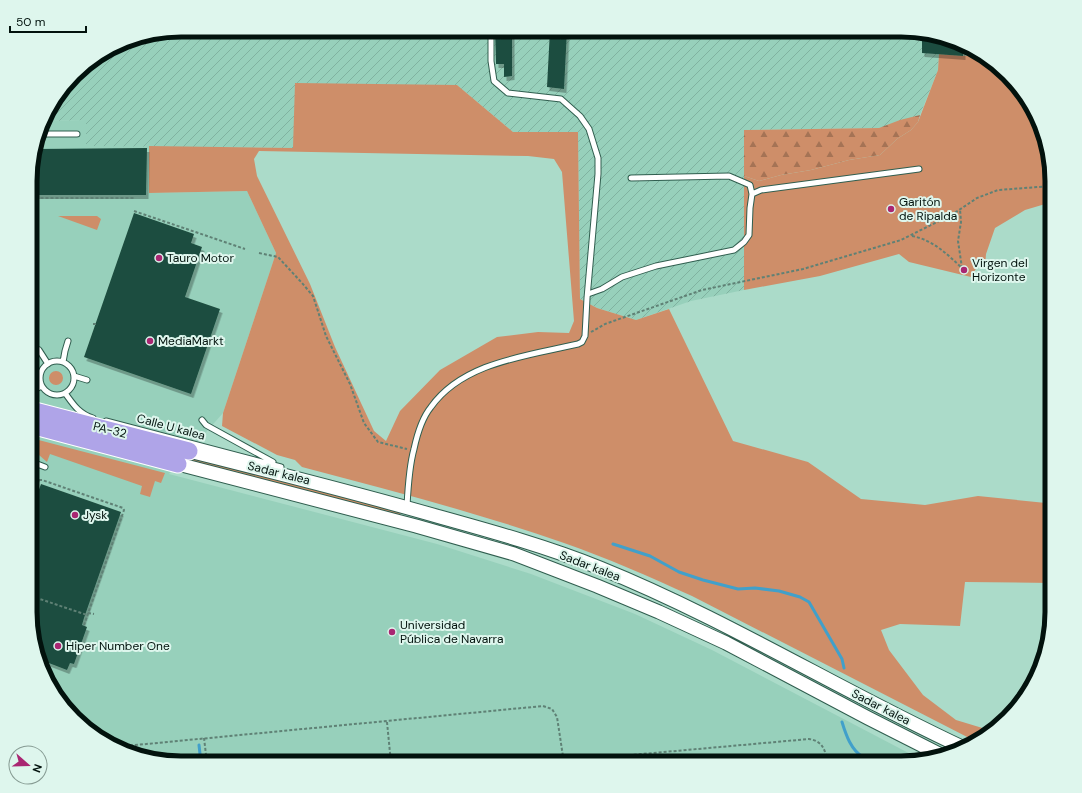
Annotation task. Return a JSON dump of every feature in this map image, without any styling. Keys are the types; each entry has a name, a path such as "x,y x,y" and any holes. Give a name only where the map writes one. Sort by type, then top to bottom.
{"highway":[{"name":"PA-32","path":"37,412 189,451"},
{"name":"PA-32","path":"37,427 178,464"}],"street":[{"name":"Sadar kalea","path":"189,451 304,479 407,507 513,538 599,568 670,599 728,627 957,744"},
{"name":"Sadar kalea","path":"178,464 416,526 506,552 597,586 659,612 726,643 935,752"}],"lane":[{"path":"407,507 413,450 420,427 430,407 451,385 466,375 490,365 578,344 582,342 585,336 598,174 598,158 594,144 589,129 580,116 561,99 508,93 494,81 491,61 491,37"},
{"path":"45,134 77,134"},
{"path":"752,194 761,190 919,169"},
{"path":"588,294 602,289 622,277 656,266 734,250 744,242 749,235 752,194 750,185 730,176 631,178"},
{"path":"63,362 64,351 68,341"},
{"path":"38,350 48,364"},
{"path":"58,361 63,362 70,367 74,376 74,383 65,393 54,395 49,393 42,386 40,375 44,367 48,364 58,361"},
{"path":"74,376 88,380"},
{"path":"37,388 42,386"},
{"name":"Calle U kalea","path":"65,393 79,411 87,416 281,467"},
{"name":"Calle U kalea","path":"202,420 206,425 304,479"},
{"path":"37,463 45,467"}],"path":[{"path":"585,336 605,324 702,290 803,269 902,240 960,209 977,198 998,190 1045,187"},
{"path":"37,198 134,198"},
{"path":"911,236 923,238 934,244 962,268 958,241 960,209"},
{"path":"134,211 245,249"},
{"path":"259,253 278,257 313,296 326,336 350,384 364,423 378,442 413,450"},
{"path":"37,486 39,480 42,480 123,508 124,510 84,625"},
{"path":"37,598 88,614 94,614"},
{"path":"128,746 543,706 552,709 557,717 563,756"},
{"path":"387,722 390,756"},
{"path":"204,738 206,756"},
{"path":"628,756 809,739 815,740 821,744 826,756"}],"shaded area":[{"path":"171,37 911,37 938,42 973,56 939,54 938,70 920,115 879,128 744,130 744,290 691,301 636,320 597,308 580,299 578,132 513,132 457,85 293,148 86,146 86,120 50,121 67,93 79,79 101,61 126,48 144,42"},
{"name":"Universidad Pública de Navarra","path":"86,120 86,146 149,146 149,193 247,191 276,253 223,413 169,474 437,544 531,574 635,614 712,650 914,756 171,756 144,751 126,745 101,732 79,714 56,684 42,649 37,622 37,171 42,144 50,121"}],"green space":[{"path":"939,54 973,56 1003,79 1015,93 1030,117 1040,144 1045,171 1045,204 1025,210 995,228 986,254 985,266 977,267 971,277 909,262 899,254 820,276 744,290 744,176 759,181 849,160 880,155 897,139 911,130 918,122 938,70"},
{"path":"295,83 457,85 513,132 578,132 580,299 597,308 636,320 669,309 733,441 808,462 861,499 925,505 978,496 1045,503 1045,583 965,582 960,626 900,624 881,630 889,650 923,695 956,720 985,729 970,738 692,596 596,555 532,532 467,512 302,467 295,460 277,455 222,426 223,413 276,253 247,191 149,193 149,146 293,148","holes":["259,151 528,156 554,159 562,172 574,321 569,333 538,332 497,337 440,370 400,411 386,441 374,431 335,347 310,284 257,176 254,159"]},
{"path":"920,115 918,122 911,130 897,139 880,155 849,160 759,181 744,176 744,130 879,128 900,120"},
{"path":"58,216 97,216 101,219 97,230"},
{"path":"53,371 59,371 63,375 63,381 59,385 53,385 49,381 49,375"},
{"path":"37,417 401,511 400,516 37,421"},
{"path":"37,440 165,473 161,483 155,481 150,497 140,494 142,486 50,454 47,462 37,453"}],"building":[{"path":"495,37 512,37 512,76 504,77 504,64 496,64"},
{"path":"550,37 567,37 564,89 547,87"},
{"path":"922,38 956,48 963,51 963,56 922,53"},
{"path":"147,148 146,195 37,195 37,171 41,149"},
{"name":"MediaMarkt","path":"134,213 194,234 191,243 202,247 185,297 220,309 191,394 84,357"},
{"path":"41,484 121,512 84,618 82,625 87,627 74,664 70,663 67,670 46,662 38,631 37,495"}],"waterway":[{"path":"613,544 650,556 679,572 703,580 738,589 755,588 779,591 800,597 809,602 842,659 844,668"},
{"path":"842,722 850,742 855,750 862,756"},
{"path":"199,745 200,756"}],"place":[{"name":"Garitón de Ripalda","path":"891,209"},
{"name":"Tauro Motor","path":"159,258"},
{"name":"Virgen del Horizonte","path":"964,270"},
{"name":"MediaMarkt","path":"150,341"},
{"name":"Jysk","path":"75,515"},
{"name":"Universidad Pública de Navarra","path":"392,632"},
{"name":"Hiper Number One","path":"58,646"}]}
